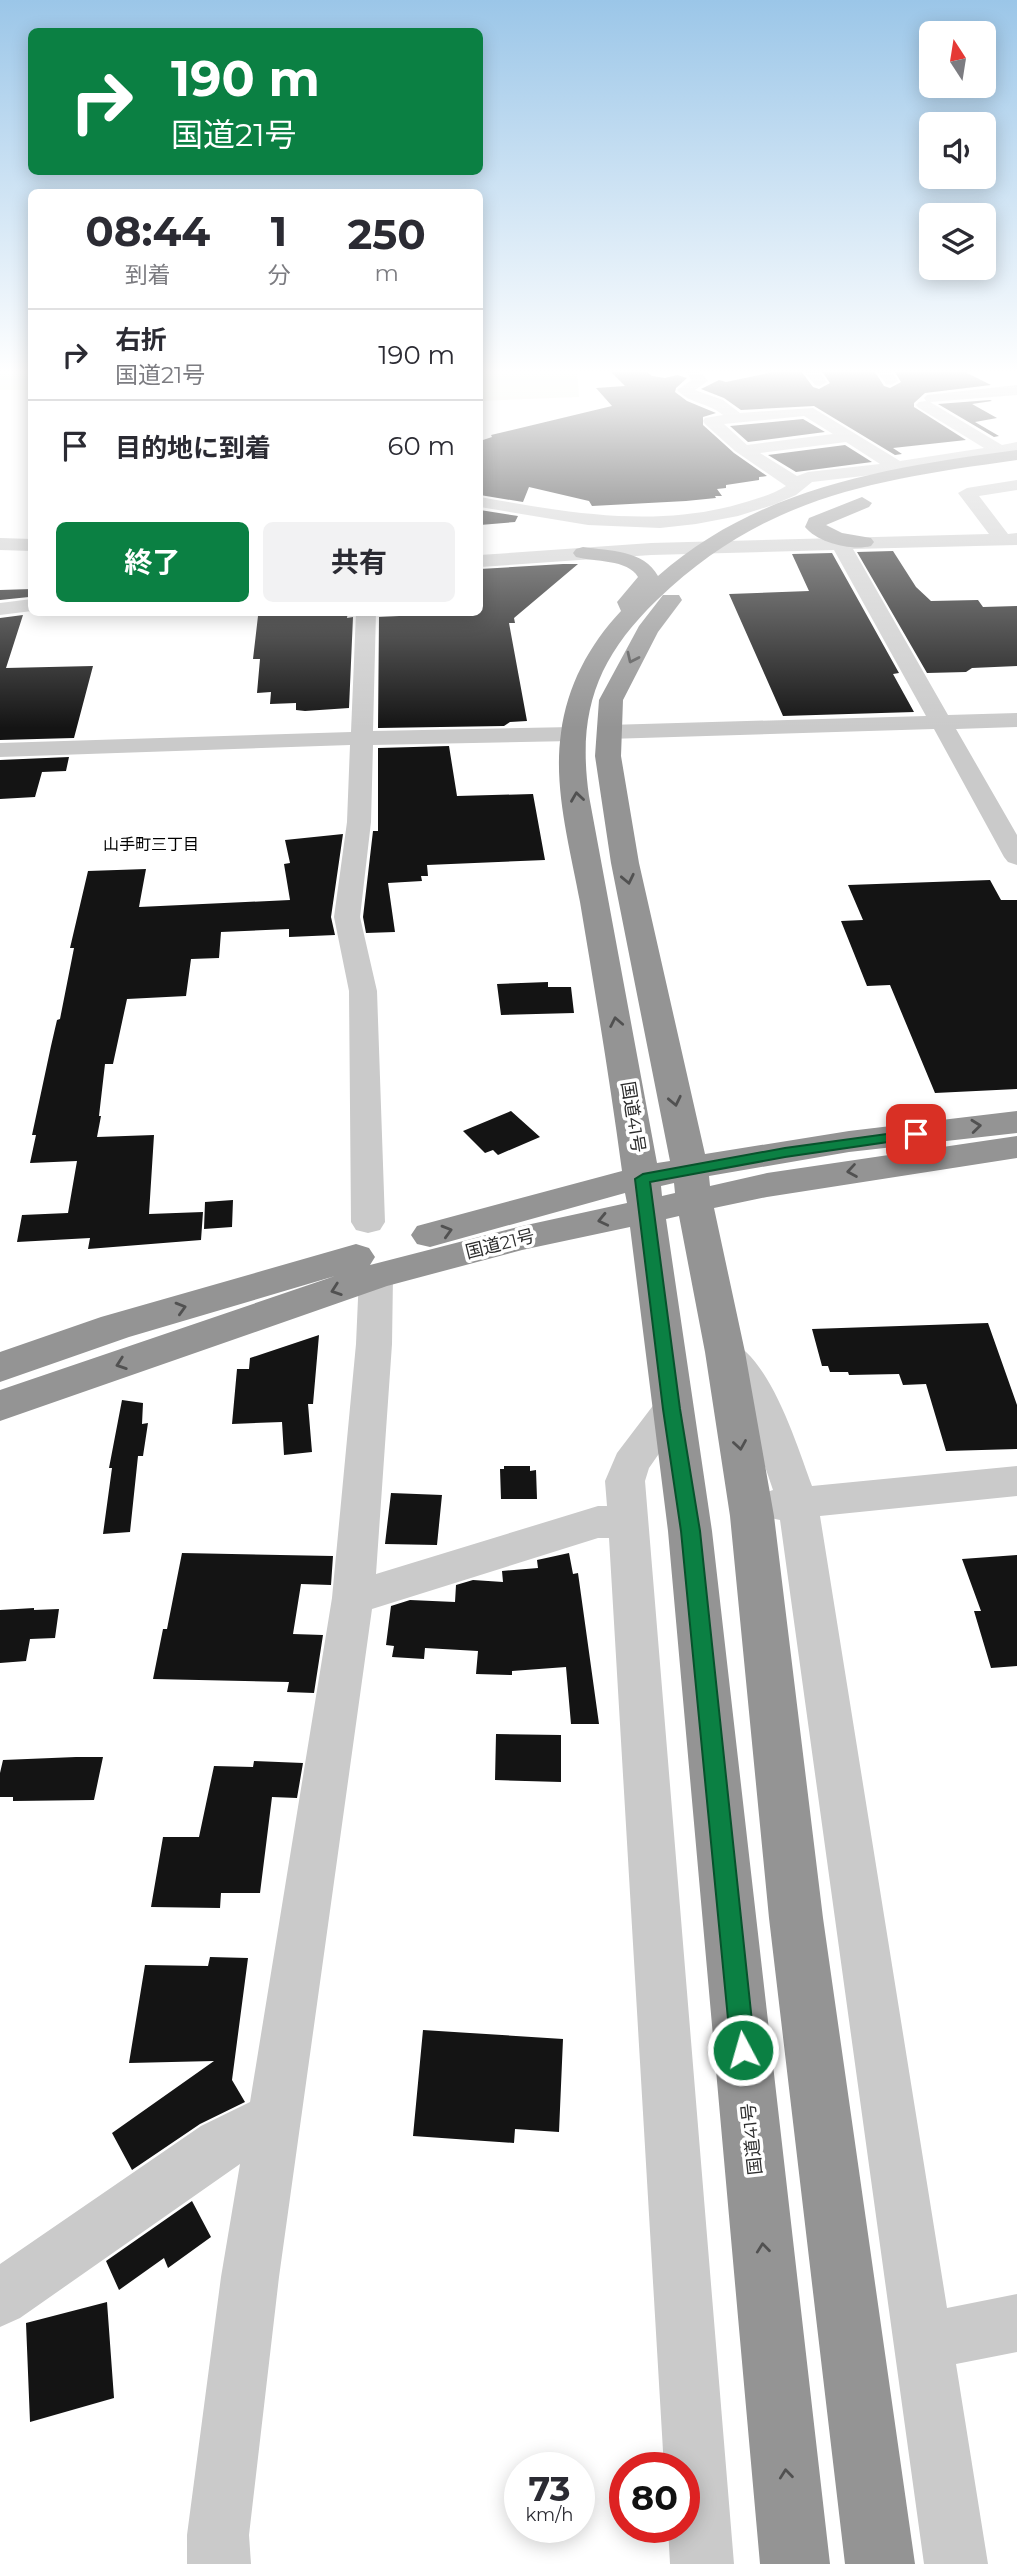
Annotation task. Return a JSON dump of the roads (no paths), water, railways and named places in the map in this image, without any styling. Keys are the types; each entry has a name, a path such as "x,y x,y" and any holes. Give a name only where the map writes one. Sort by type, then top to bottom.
{"highway":[{"name":"国道41号","path":"760,536 745,523 807,499 846,489"},
{"name":"国道41号","path":"879,2559 796,1918 775,1509 725,1352 611,784 580,697 597,654 628,615 671,574 760,536 905,489"},
{"path":"864,542 837,538 814,527 816,522 825,517 873,497"},
{"name":"国道41号","path":"760,536 711,567 682,590 658,615 635,651 611,700 573,765 645,1194 671,1409 691,1531 794,2553"},
{"path":"583,554 624,559 643,566 649,578 628,602 628,615"},
{"name":"国道21号","path":"0,1406 376,1276 645,1194 692,1184 785,1152 1017,1122"},
{"name":"国道21号","path":"692,1184 856,1170 1017,1147"},
{"name":"国道21号","path":"0,1367 128,1323 573,1194 645,1194"}],"street":[{"path":"483,503 584,521 674,523 723,514 765,502 792,489"},
{"path":"994,489 967,493 1010,539"},
{"path":"15,545 28,533"},
{"path":"483,561 583,554 760,536 839,542 1010,539"},
{"path":"839,542 1017,857"},
{"path":"0,609 28,606"},
{"path":"366,616 359,822 347,917 363,991 368,1222"},
{"path":"0,750 1017,720"},
{"path":"219,2564 218,2535 248,2290 353,1598 374,1345 376,1276"},
{"path":"671,1409 631,1463 625,1481 702,2564"},
{"path":"956,2564 922,2342 775,1509 1017,1481"},
{"path":"353,1598 598,1522 629,1521"},
{"path":"0,2298 220,2145 276,2117"},
{"path":"922,2342 1017,2323"}],"district":[{"name":"山手町三丁目","path":"151,844"}]}
